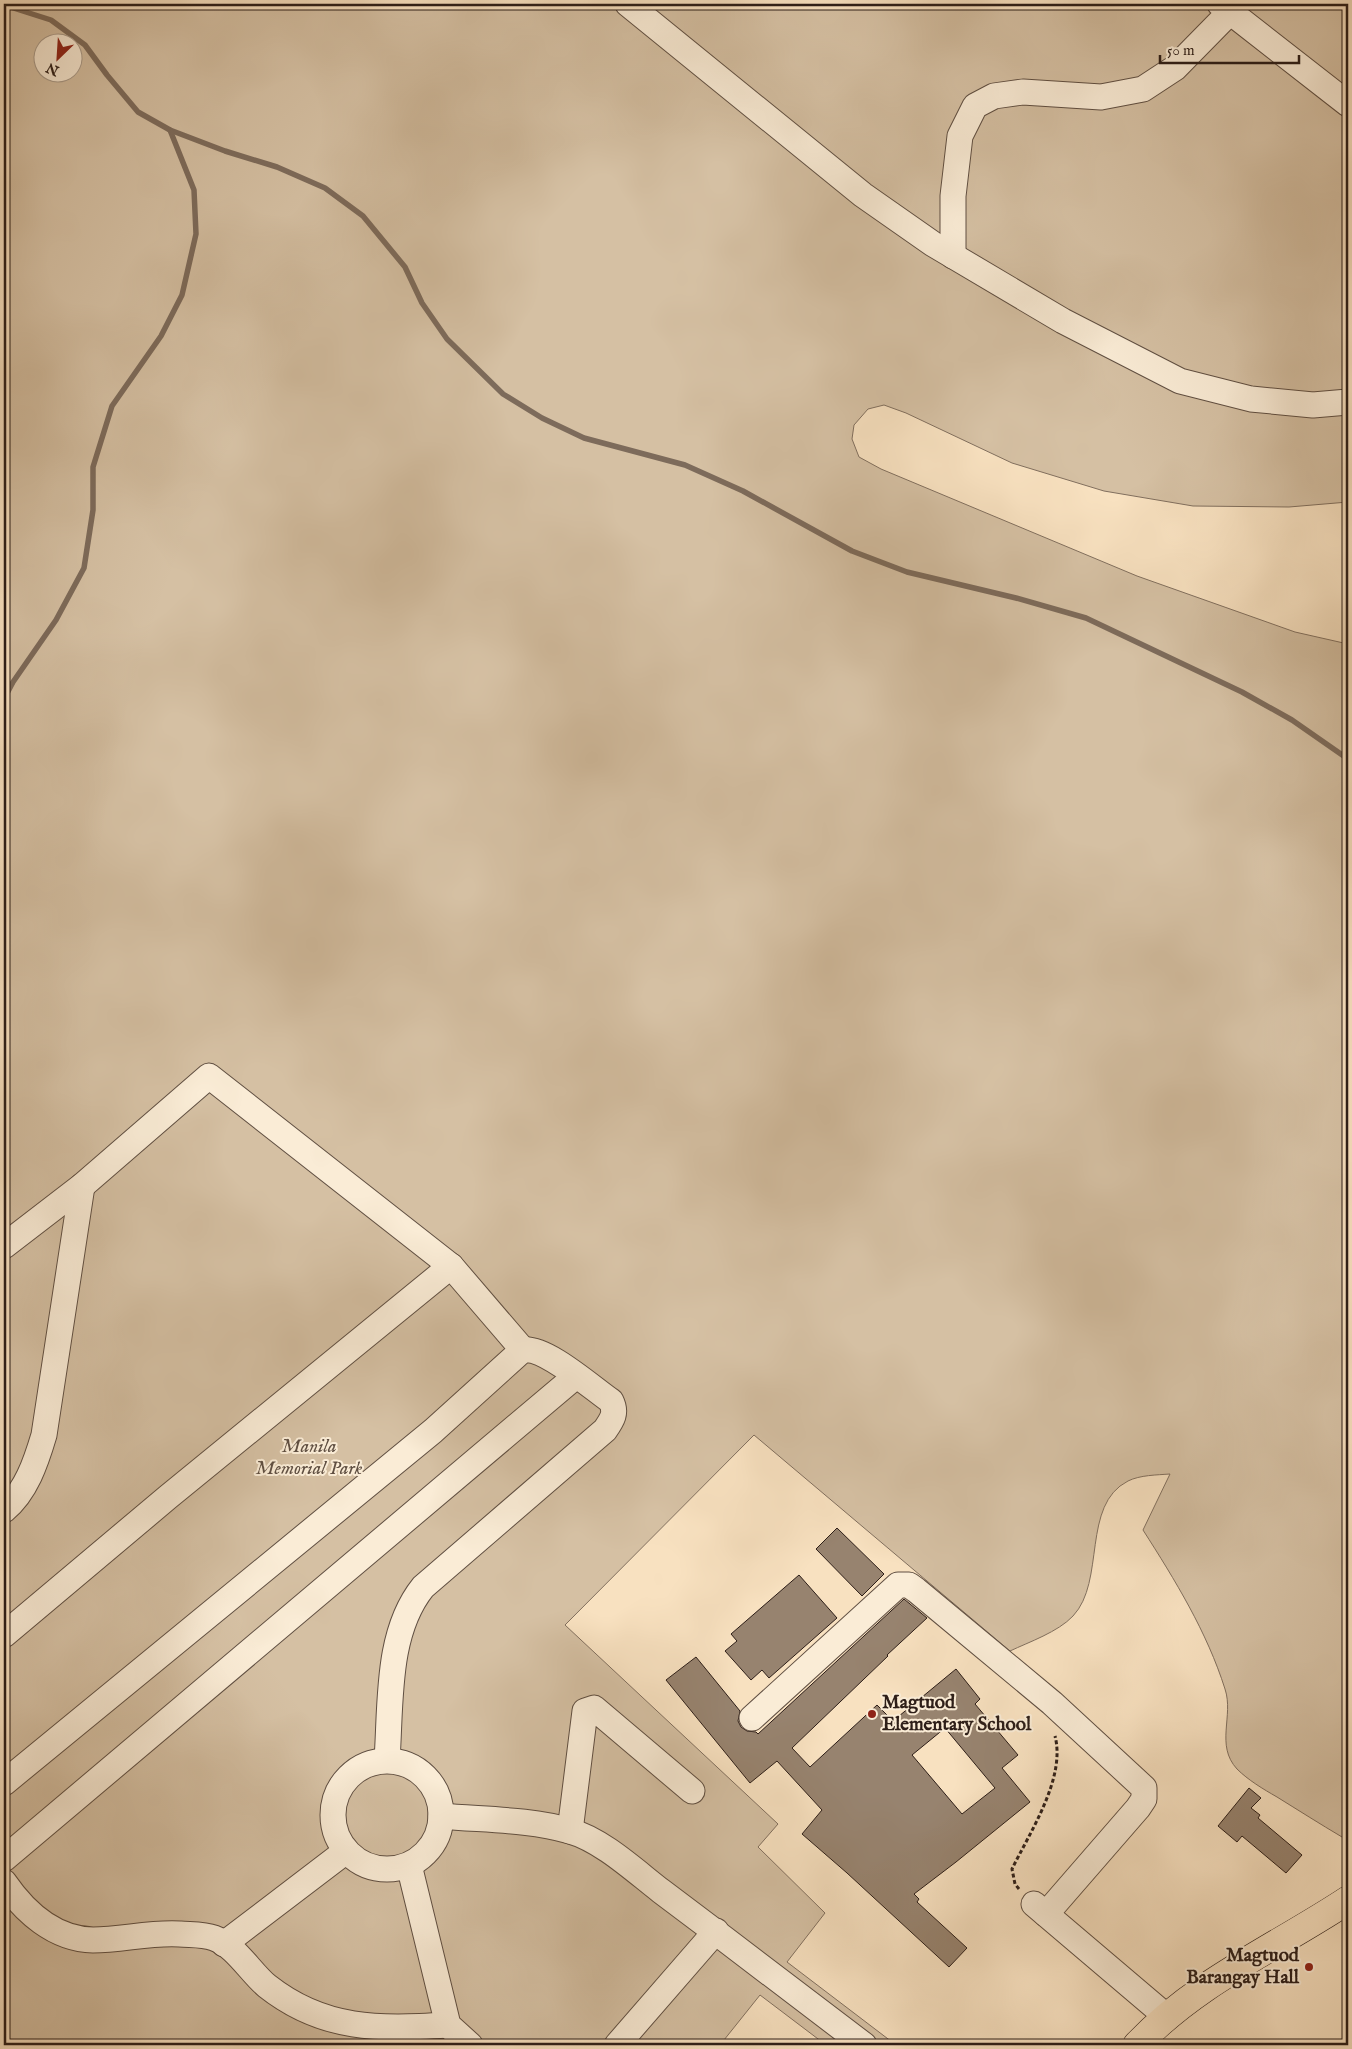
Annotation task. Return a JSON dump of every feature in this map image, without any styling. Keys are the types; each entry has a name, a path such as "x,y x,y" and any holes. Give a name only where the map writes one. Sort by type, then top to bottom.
{"main road":[{"path":"1137,2045 1166,2017 1230,1970 1316,1921 1348,1900"}],"street":[{"path":"628,4 863,195 933,244 1063,321 1180,381 1251,400 1313,405 1348,402"},
{"path":"953,256 953,196 960,136 975,106 994,96 1023,92 1101,97 1143,89 1175,68 1225,8 1348,104"},
{"path":"4,1246 82,1186 209,1076 451,1266 524,1350"},
{"path":"4,1510 12,1503 34,1468 44,1435 82,1186"},
{"path":"4,1635 168,1497 451,1266"},
{"path":"4,1783 433,1431 524,1350 535,1350 550,1357 611,1401 614,1413 605,1430 423,1587 413,1600 398,1634 395,1652 388,1760"},
{"path":"4,1859 576,1376"},
{"path":"752,1718 898,1585 909,1585 916,1590 1052,1704 1144,1788 1144,1798 1138,1808 1040,1909 1166,2017"},
{"path":"570,1831 585,1711 594,1708 692,1791"},
{"path":"388,1760 409,1765 426,1777 438,1795 441,1816 440,1826 432,1845 426,1853 409,1865 392,1868 375,1868 354,1858 339,1841 332,1819 335,1797 340,1786 355,1770 371,1763 388,1760"},
{"path":"441,1816 532,1824 570,1831 585,1837 609,1852 716,1931 864,2045"},
{"path":"224,1944 346,1850"},
{"path":"409,1865 448,2025 470,2045"},
{"path":"4,1882 23,1908 45,1925 70,1936 92,1940 166,1933 213,1938 224,1944 266,1985 290,2003 320,2016 367,2027 448,2025"},
{"path":"617,2045 716,1931"}],"path":[{"path":"1012,1869 1053,1781 1057,1760 1056,1740 1052,1724 1052,1704"}],"green space":[{"name":"Manila Memorial Park","path":"4,4 1348,4 1348,502 1289,507 1193,506 1104,491 1012,463 906,413 884,405 868,409 854,425 852,439 859,457 881,469 1137,576 1295,632 1348,644 1348,1833 1342,1837 1261,1788 1241,1773 1231,1760 1226,1740 1227,1699 1218,1668 1200,1627 1143,1530 1170,1474 1133,1479 1113,1492 1104,1507 1099,1525 1089,1584 1083,1601 1073,1616 1060,1627 1010,1651 754,1435 565,1625 778,1824 758,1847 825,1913 787,1962 896,2045 826,2045 760,1995 720,2045 4,2045"}],"building":[{"path":"837,1528 884,1574 862,1596 816,1549"},
{"path":"799,1575 837,1618 769,1678 762,1670 751,1680 725,1651 737,1641 731,1634"},
{"path":"904,1599 927,1618 792,1748 810,1767 877,1705 893,1721 956,1669 980,1699 975,1704 1018,1755 1002,1768 1030,1802 914,1894 919,1899 917,1902 967,1948 949,1967 802,1834 822,1810 777,1761 750,1783 666,1680 696,1657 740,1711 738,1721 741,1727 758,1734","holes":["945,1728 995,1788 962,1814 912,1755"]},
{"path":"1249,1788 1261,1798 1251,1808 1260,1815 1258,1818 1302,1855 1286,1873 1242,1836 1237,1842 1218,1826"}],"waterway":[{"path":"4,5 51,20 85,45 138,112 170,130 225,151 277,167 325,188 363,216 405,267 422,303 447,339 503,394 542,418 584,438 685,465 743,491 852,551 907,572 1016,598 1086,618 1242,692 1292,720 1348,759"},
{"path":"4,699 13,682 56,620 84,568 93,510 93,467 112,406 161,336 182,295 196,234 194,190 170,130"}],"place":[{"name":"Magtuod Elementary School","path":"872,1714"},
{"name":"Magtuod Barangay Hall","path":"1309,1967"}]}
